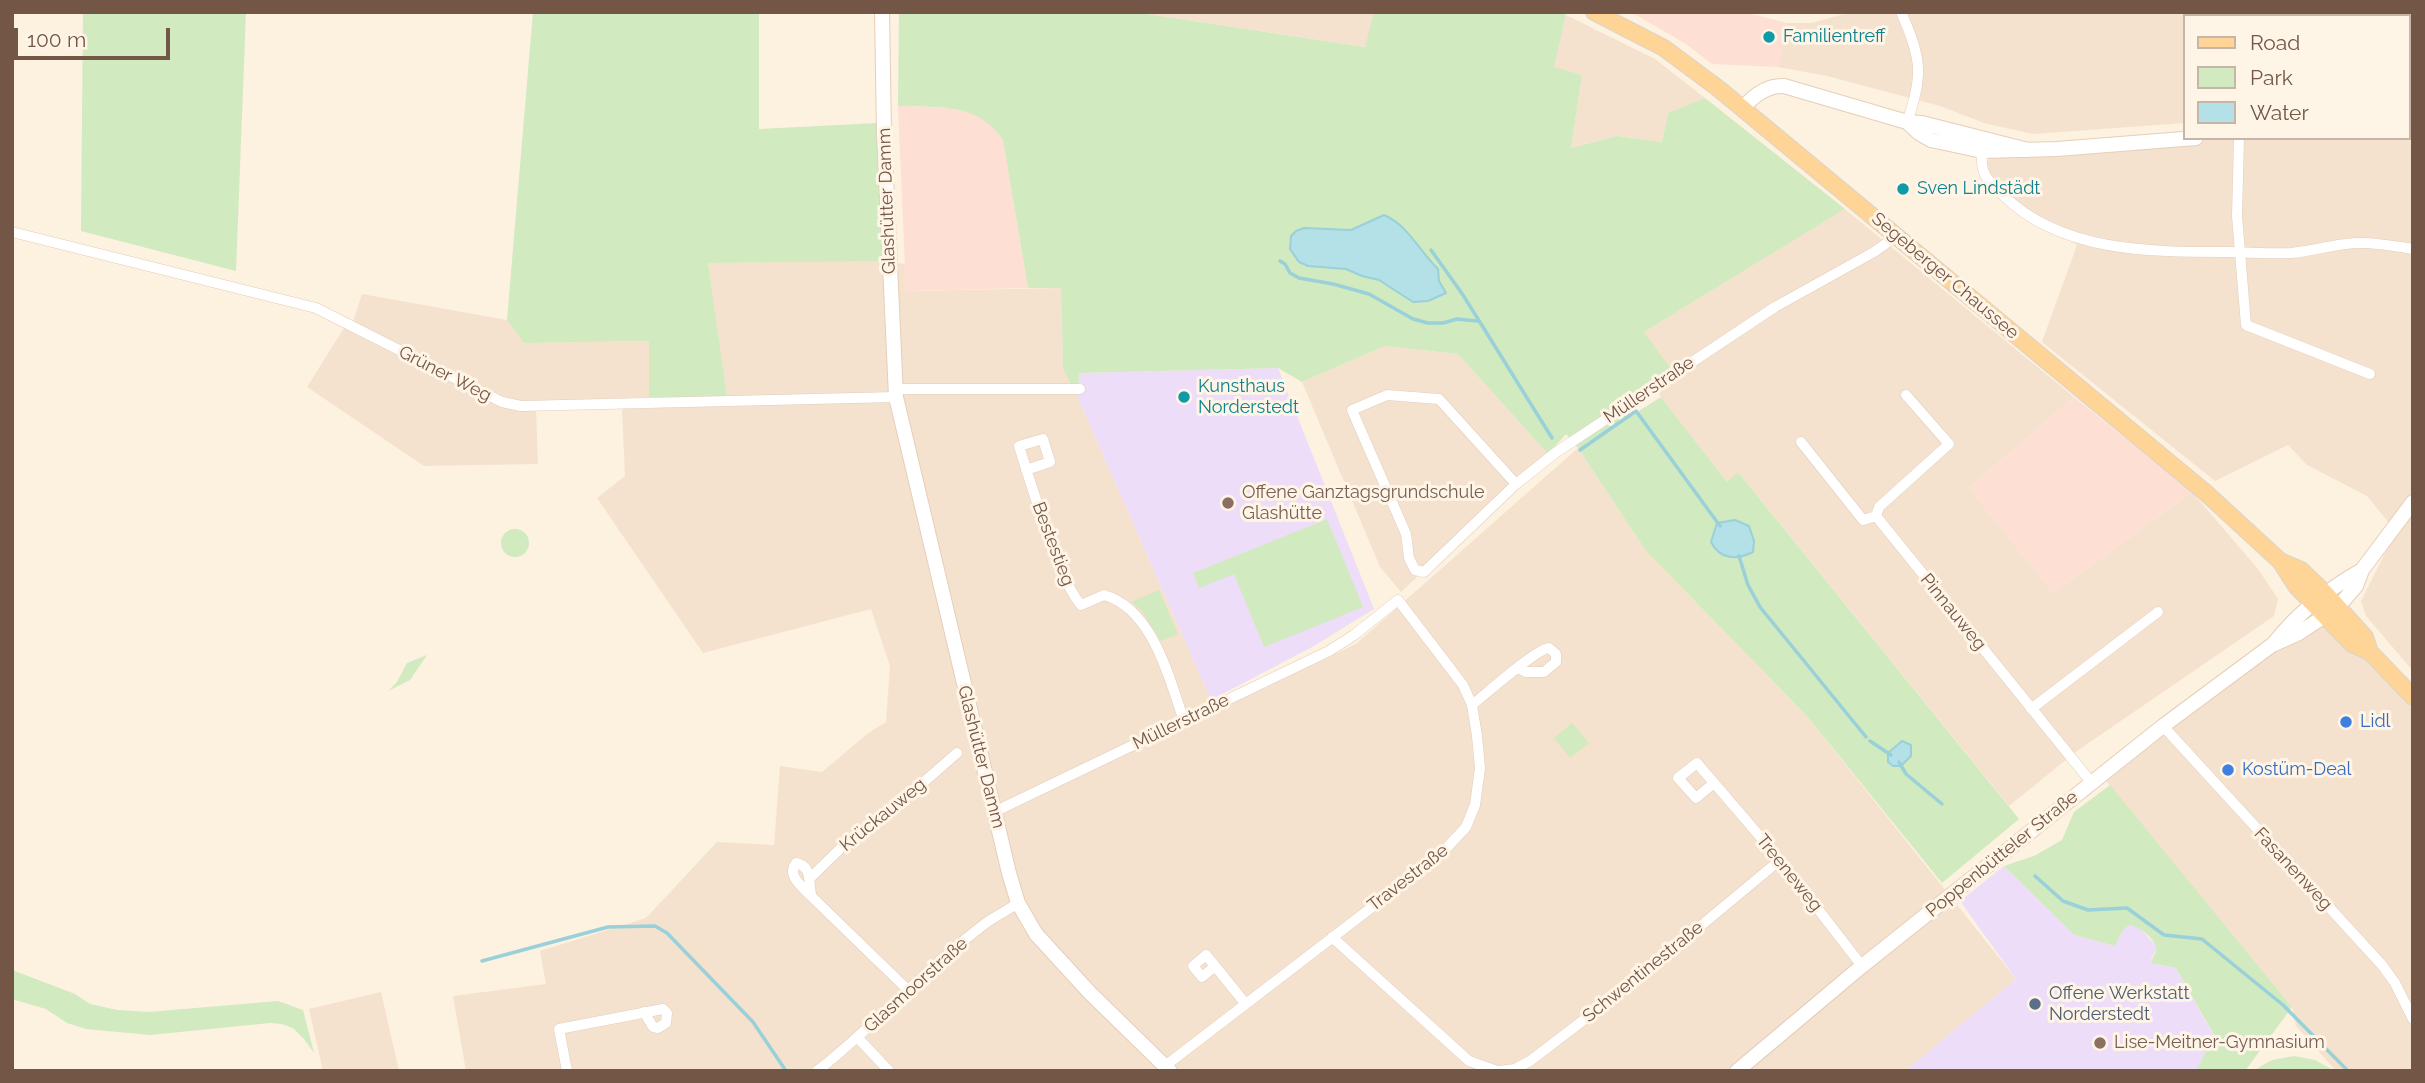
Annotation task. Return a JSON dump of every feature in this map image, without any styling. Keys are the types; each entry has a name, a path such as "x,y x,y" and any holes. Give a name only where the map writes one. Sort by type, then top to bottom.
{"main road":[{"name":"Segeberger Chaussee","path":"1594,12 1664,48 1743,108 2206,493 2280,561 2301,570 2326,606 2365,637 2370,652 2413,697"}],"street":[{"name":"Glashütter Damm","path":"882,12 895,393 994,812 1018,902 1036,934 1090,993 1167,1068"},
{"path":"1901,12 1916,48 1919,69 1915,100 1907,122"},
{"path":"1743,108 1760,91 1777,85 1784,86 1907,122 1922,123 2028,150"},
{"path":"1907,122 1931,140 1982,151 2184,139"},
{"path":"2239,140 2237,216 2246,326 2370,374"},
{"path":"1982,151 1980,167 1991,183 2027,216 2044,226 2101,243 2163,251 2289,253 2359,243 2413,249"},
{"name":"Grüner Weg","path":"12,232 316,308 502,402 521,406 895,393"},
{"name":"Müllerstraße","path":"1516,484 1439,399 1387,395 1352,410 1406,534 1409,558 1415,569 1424,572 1516,484 1555,453 1775,307 1888,242 1894,234"},
{"path":"895,393 1080,389"},
{"path":"1876,516 1879,507 1949,444 1906,395"},
{"name":"Pinnauweg","path":"1801,442 1863,520 1876,516 2091,782"},
{"name":"Bestestieg","path":"1026,470 1047,533 1072,594 1081,605 1104,595 1112,597 1143,624 1154,639 1184,721"},
{"name":"Poppenbütteler Straße","path":"1737,1071 1862,966 2091,782 2272,645 2291,622 2326,606 2356,586 2362,570 2413,502"},
{"name":"Müllerstraße","path":"994,812 1329,651 1398,600"},
{"name":"Travestraße","path":"1167,1068 1245,1003 1440,855 1466,827 1476,798 1480,768 1472,705 1463,685 1398,600"},
{"path":"2031,709 2158,612"},
{"path":"1472,705 1518,668"},
{"name":"Fasanenweg","path":"2162,726 2382,965 2395,983 2413,1019"},
{"name":"Krückauweg","path":"810,878 841,848 893,809 957,752"},
{"name":"Treeneweg","path":"1714,783 1780,860 1862,966"},
{"name":"Schwentinestraße","path":"1332,937 1469,1061 1498,1071 1515,1069 1530,1061 1632,984 1780,860"},
{"path":"812,897 808,888 810,878 805,866 800,863 794,866 793,876 812,897 908,990"},
{"name":"Glasmoorstraße","path":"817,1071 988,922 1018,902"},
{"path":"1215,966 1245,1003"},
{"path":"567,1071 559,1028 644,1012"},
{"path":"858,1038 889,1071"}],"shaded area":[{"path":"1134,12 1374,12 1366,47"},
{"path":"1631,12 1744,12 1787,23 1778,67 1712,64 1686,44"},
{"path":"1852,12 2413,12 2413,105 2411,14 2184,14 2184,123 2033,134 1984,123 1940,106 1827,76 1778,67 1787,23 1811,23"},
{"path":"1566,15 1655,59 1705,98 1668,113 1662,142 1617,136 1571,148 1582,75 1553,68"},
{"path":"898,106 951,108 975,114 993,125 1003,140 1028,288 906,291"},
{"path":"2413,132 2413,671 2366,616 2361,601 2392,539 2394,529 2367,496 2307,465 2288,445 2215,481 2042,342 2077,245 2013,202 1987,170 1986,163 1991,157 2030,157 2193,140 2411,140"},
{"path":"1845,209 2074,397 1969,488 2053,593 2192,492 2258,569 2278,599 2274,616 2077,751 2009,806 1739,473 1727,482 1661,397 1651,380 1644,332"},
{"path":"879,260 905,264 906,291 1061,288 1063,369 1211,700 1209,714 1356,644 1578,448 1646,551 1806,715 2016,979 1905,1071 466,1071 453,996 546,984 540,951 646,918 717,842 774,845 780,766 822,772 867,734 886,722 890,666 871,609 703,653 597,498 625,476 622,409 728,406 708,263"},
{"path":"362,294 507,320 524,343 649,341 649,397 519,402 500,398 352,325"},
{"path":"344,328 501,405 536,409 538,464 424,466 307,387"},
{"path":"1385,346 1458,354 1548,454 1401,592 1380,567 1302,382"},
{"name":"Offene Ganztagsgrundschule Glashütte","path":"1278,368 1374,609 1312,647 1211,700 1078,398 1079,373"},
{"path":"2074,397 2192,492 2053,593 1969,488"},
{"path":"2325,622 2413,697 2413,1071 2336,1071 2296,1026 2292,1007 2101,775 2254,658"},
{"path":"2004,866 2074,935 2115,946 2123,930 2130,925 2138,926 2155,945 2151,960 2155,964 2176,968 2214,1036 2196,1071 1905,1071 2016,979 1960,901"},
{"path":"381,992 399,1071 323,1071 309,1009"}],"green space":[{"path":"83,12 246,12 236,271 81,231"},
{"path":"533,12 759,12 759,129 877,123 883,261 708,263 727,397 649,397 649,341 524,343 507,320"},
{"path":"899,12 1134,12 1365,47 1374,12 1562,12 1566,15 1554,67 1582,75 1571,148 1617,136 1662,142 1668,113 1705,98 1845,209 1644,332 1670,368 1621,401 1631,416 1661,397 1727,482 1738,472 2019,819 1942,883 1806,715 1646,551 1566,434 1548,454 1458,354 1385,346 1302,382 1278,368 1079,373 1078,398 1063,369 1061,288 1028,288 1003,140 982,119 970,113 943,108 898,106","holes":["1384,215 1392,219 1438,269 1439,281 1413,302 1379,280 1329,266 1289,242 1296,230 1351,230"]},
{"path":"1327,519 1363,607 1264,647 1234,574 1199,588 1193,573"},
{"path":"515,529 525,533 529,543 525,553 515,557 505,553 501,543 505,533"},
{"path":"1159,590 1178,634 1161,641 1142,611 1131,602"},
{"path":"427,655 410,680 388,691 397,682 407,663"},
{"path":"1572,723 1589,743 1570,758 1554,738"},
{"path":"2110,785 2292,1007 2245,1071 2196,1071 2214,1035 2176,968 2151,963 2156,946 2147,934 2130,925 2123,930 2115,946 2074,935 2004,866 2034,856 2062,840 2074,812"},
{"path":"12,970 75,994 90,1004 117,1010 149,1012 278,1001 303,1010 314,1053 293,1028 282,1024 150,1035 86,1029 67,1023 46,1009 12,999"},
{"path":"2294,1056 2315,1060 2335,1071 2253,1071 2272,1060"}],"water":[{"path":"1384,215 1400,225 1438,269 1439,281 1446,293 1428,301 1413,302 1379,280 1346,269 1308,266 1299,262 1290,249 1291,236 1304,228 1351,230"},
{"path":"1735,520 1749,526 1754,541 1753,552 1729,557 1719,552 1711,542 1717,523"},
{"path":"1902,741 1911,745 1911,756 1901,766 1893,766 1888,762 1888,753"}],"waterway":[{"path":"1431,250 1463,295 1552,438"},
{"path":"1280,261 1290,273 1299,278 1369,294 1413,319 1428,323 1457,319 1477,321"},
{"path":"1580,450 1636,411 1720,526"},
{"path":"1739,556 1748,585 1760,607 1866,737"},
{"path":"1870,741 1891,755"},
{"path":"1899,762 1906,774 1942,804"},
{"path":"2035,876 2063,901 2088,910 2127,908 2164,935 2202,939 2283,1005 2348,1071"},
{"path":"482,961 608,927 655,926 667,933 753,1022 786,1071"}],"place":[{"name":"Familientreff","path":"1769,37"},
{"name":"Sven Lindstädt","path":"1903,189"},
{"name":"Kunsthaus Norderstedt","path":"1184,397"},
{"name":"Offene Ganztagsgrundschule Glashütte","path":"1228,503"},
{"name":"Lidl","path":"2346,722"},
{"name":"Kostüm-Deal","path":"2228,770"},
{"name":"Offene Werkstatt Norderstedt","path":"2035,1004"},
{"name":"Lise-Meitner-Gymnasium","path":"2100,1043"}]}
